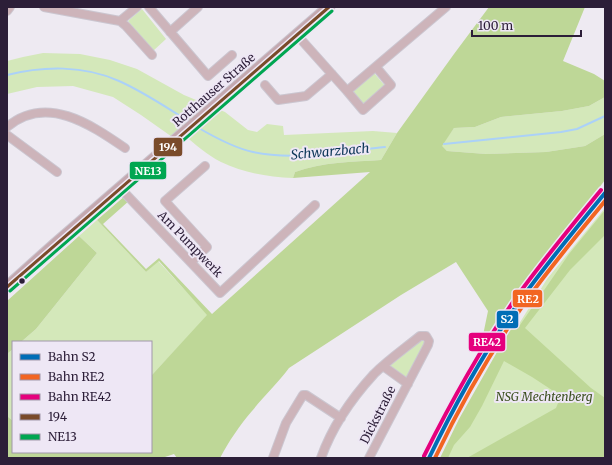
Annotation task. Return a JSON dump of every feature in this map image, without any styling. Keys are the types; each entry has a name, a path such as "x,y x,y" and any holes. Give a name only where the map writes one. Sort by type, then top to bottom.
{"main road":[{"name":"Rotthauser Straße","path":"7,287 329,7"}],"street":[{"path":"7,11 10,7"},
{"path":"120,21 137,7"},
{"path":"149,7 208,76 232,55"},
{"path":"170,32 198,7"},
{"path":"347,91 446,7"},
{"path":"49,8 120,21 152,54"},
{"path":"297,35 363,110 391,85 376,67"},
{"path":"265,85 278,100 306,96 332,74"},
{"path":"7,127 18,119 29,115 39,113 58,113 67,115 85,123 125,148"},
{"path":"7,135 57,172"},
{"path":"191,262 207,247 165,201 205,166"},
{"name":"Am Pumpwerk","path":"120,188 220,293 315,205"},
{"name":"Dickstraße","path":"369,458 408,384 428,345 429,342 426,336 420,336 383,366 408,384"},
{"path":"321,458 341,418 360,391 383,366"},
{"path":"273,458 286,423 303,395 306,395 341,418"}],"green space":[{"path":"489,7 585,7 563,61 594,74 605,81 605,97 589,106 562,111 501,117 475,127 454,128 442,146 447,151 486,154 546,152 585,146 605,134 605,180 506,309 490,335 520,325 569,254 605,210 605,235 570,270 525,328 591,388 605,398 605,458 467,458 556,408 561,396 504,361 470,427 454,445 448,458 440,458 459,419 497,352 482,340 488,311 456,262 401,295 289,368 243,422 220,458 177,458 174,454 162,458 7,458 7,416 12,420 12,453 152,453 152,375 207,315 159,261 146,272 97,220 126,195 130,200 103,224 146,269 159,258 212,314 370,172 293,178 295,172 326,164 381,160 397,133"},
{"path":"142,9 166,39 153,51 128,21"},
{"path":"43,53 80,54 110,60 137,69 184,95 225,112 248,130 257,132 267,124 283,126 284,135 373,131 397,133 381,160 316,166 295,172 293,178 256,174 221,162 206,153 184,135 175,139 113,97 73,86 37,87 7,94 7,61"},
{"path":"374,73 385,86 363,104 352,92"},
{"path":"605,97 605,134 585,146 546,152 486,154 447,151 441,146 454,128 475,127 501,117 562,111 589,106"},
{"name":"NSG Mechtenberg","path":"605,208 605,458 444,458 504,348 547,279"},
{"path":"97,220 146,272 158,261 208,315 152,375 152,341 22,341 36,329 97,253 79,236"},
{"path":"79,236 97,253 36,329 22,341 12,341 12,350 7,354 7,301"},
{"path":"421,340 425,342 408,376 405,377 390,366 391,365"},
{"path":"12,350 12,420 7,416 7,354"}],"waterway":[{"name":"Schwarzbach","path":"7,75 49,69 92,72 128,85 190,122"},
{"name":"Schwarzbach","path":"444,144 561,132 577,129 605,116"},
{"name":"Schwarzbach","path":"197,127 231,145 269,155 285,156 319,154 385,147"}],"rail line":[{"name":"RE42","path":"424,456 445,414 505,314 538,268 601,190"},
{"name":"S2","path":"429,458 472,376 509,317 542,271 605,193"},
{"name":"RE2","path":"435,458 455,417 477,378 513,320 545,275 605,201"}],"transit line":[{"name":"194","path":"7,287 329,7"},
{"name":"NE13","path":"10,291 332,11"}]}
